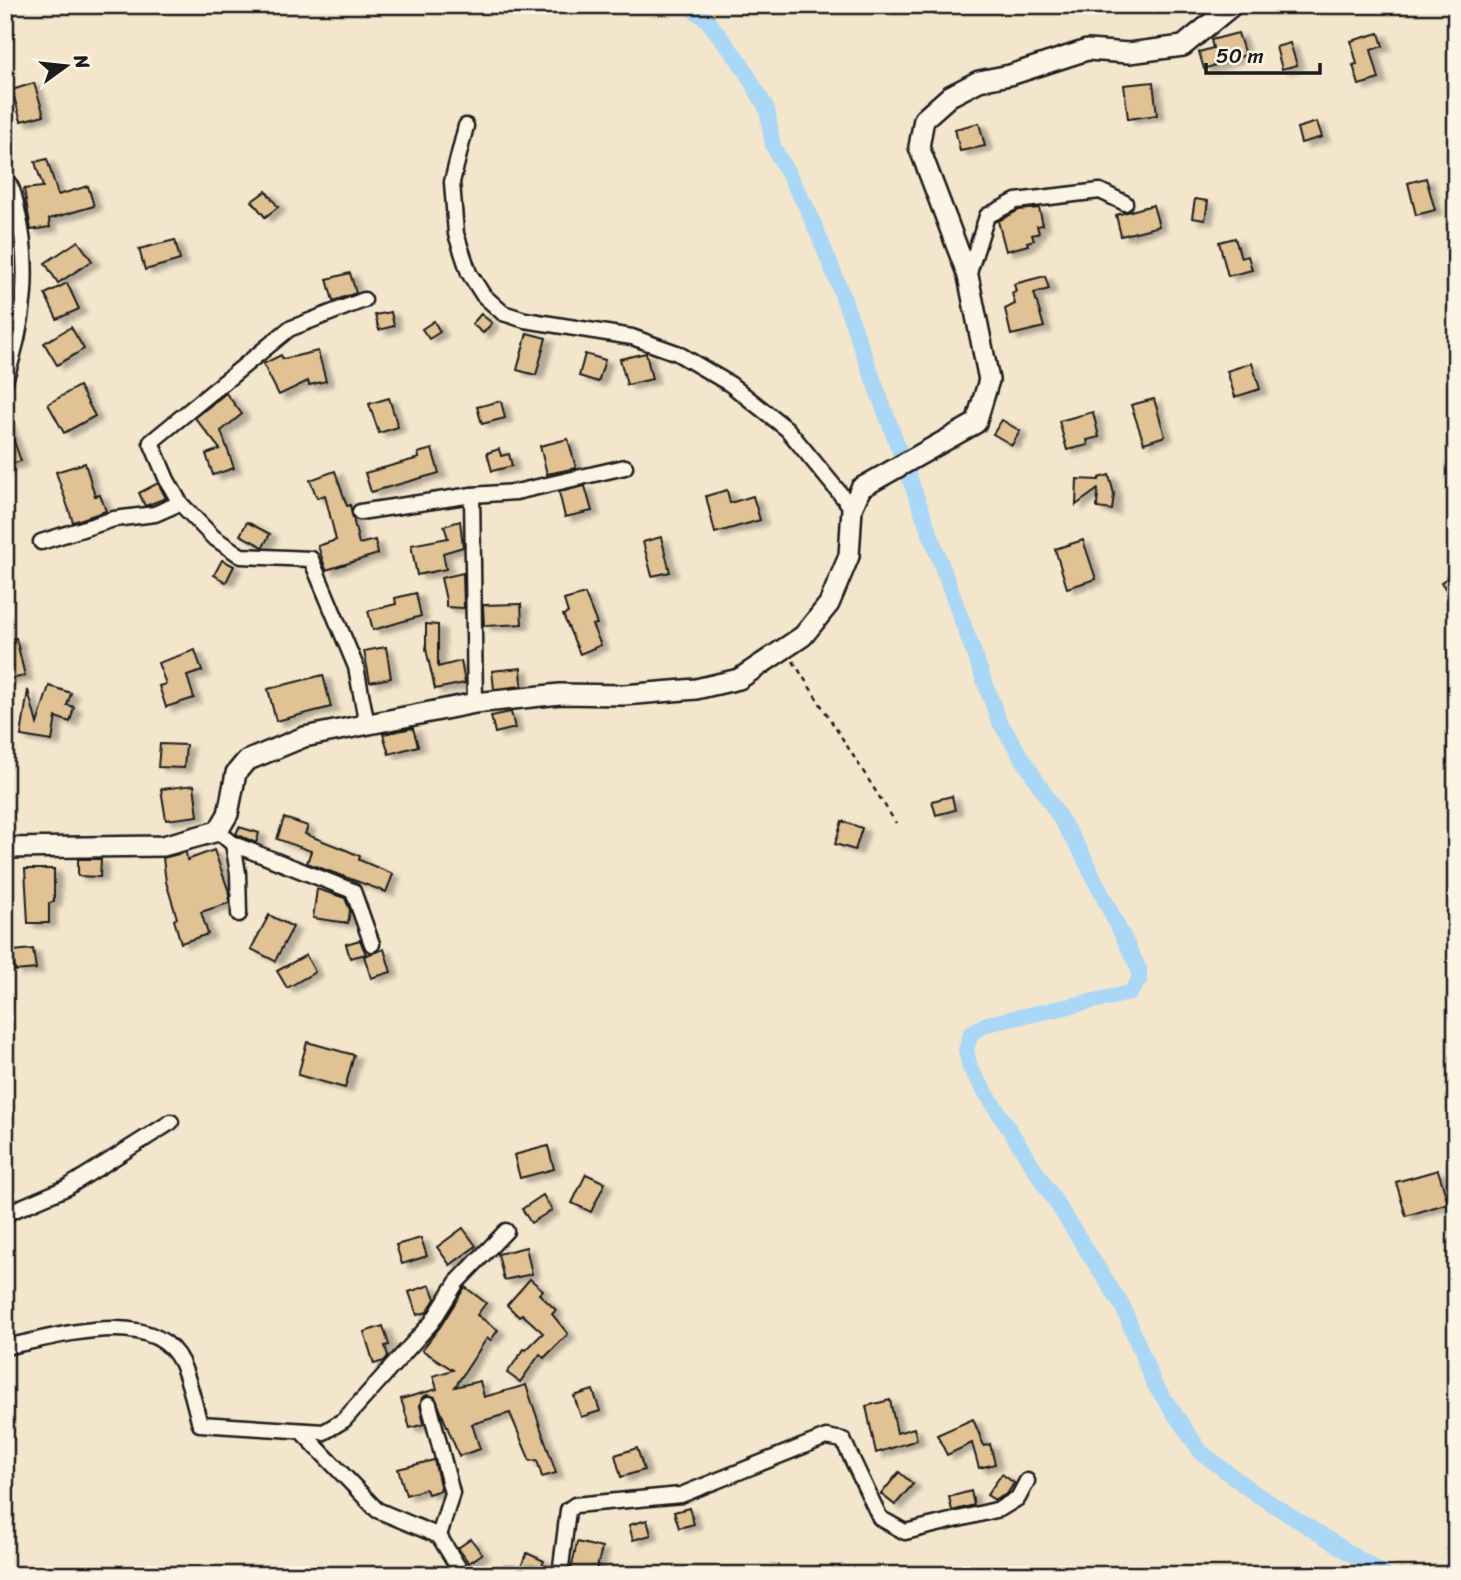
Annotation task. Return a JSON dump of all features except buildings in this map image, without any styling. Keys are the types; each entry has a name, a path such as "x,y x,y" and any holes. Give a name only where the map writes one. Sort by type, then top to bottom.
{"street":[{"path":"5,848 163,846 218,831 228,814 236,773 246,761 304,737 475,703 560,694 624,695 696,690 739,679 785,650 803,636 829,604 849,556 852,508 861,488 976,423 989,380 968,275 919,147 924,119 950,96 979,81 1010,75 1087,50 1129,53 1184,46 1233,5"},
{"path":"466,126 452,183 456,234 469,273 483,295 503,313 525,320 632,337 677,353 730,384 787,429 852,508"},
{"path":"5,178 13,188 25,245 26,283 13,357 5,381"},
{"path":"968,275 987,216 1016,201 1100,191 1125,203"},
{"path":"364,300 289,329 151,442 180,503 214,537 241,556 311,559 356,667 367,725"},
{"path":"360,512 472,495 516,492 625,467"},
{"path":"472,495 475,703"},
{"path":"41,542 114,519 155,514 180,503"},
{"path":"218,831 233,844 353,891 372,944"},
{"path":"233,844 238,873 239,914"},
{"path":"5,1214 66,1188 171,1122"},
{"path":"5,1347 102,1328 146,1332 167,1344 180,1361 200,1424 324,1432 344,1420 432,1322 457,1282 506,1231"},
{"path":"429,1405 452,1493 439,1536"},
{"path":"301,1431 377,1510 439,1536 463,1575"},
{"path":"561,1575 568,1510 575,1505 681,1495 826,1437 843,1440 880,1518 905,1532 1000,1509 1018,1498 1027,1481"}],"path":[{"path":"785,650 896,823"}],"waterway":[{"path":"687,5 707,20 740,62 767,109 773,146 808,210 834,273 999,721 1080,850 1139,969 1139,980 1130,993 987,1024 971,1033 966,1050 970,1068 1123,1307 1154,1384 1201,1452 1253,1492 1385,1575"}]}
